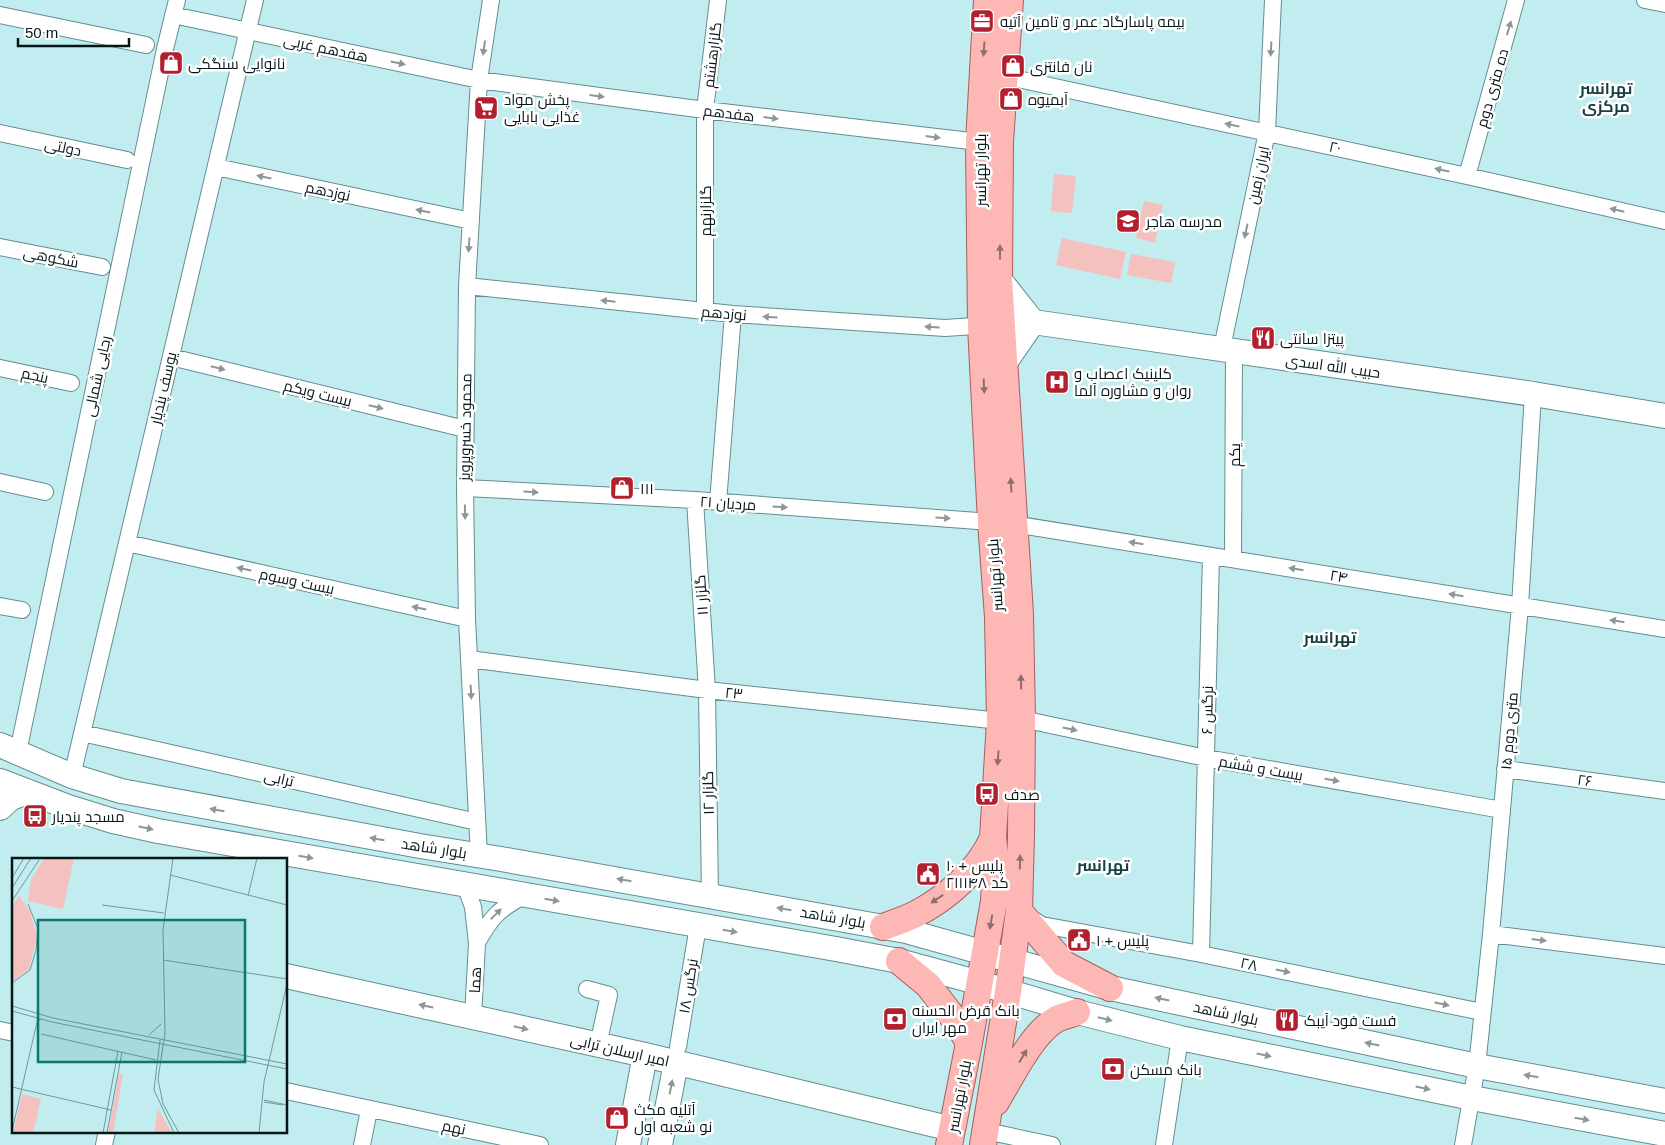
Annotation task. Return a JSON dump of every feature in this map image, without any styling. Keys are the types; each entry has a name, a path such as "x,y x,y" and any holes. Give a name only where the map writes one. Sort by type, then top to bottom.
{"main road":[{"name":"بلوار تهرانسر","path":"986,1130 1019,910 1011,720 998,617 1002,523 994,323 978,142 988,0"},
{"name":"بلوار تهرانسر","path":"994,323 1000,141 1010,0"},
{"path":"994,323 1033,322"},
{"path":"994,323 1033,322"},
{"name":"حبیب الله اسدی","path":"994,323 1033,322 1533,394 1665,416"},
{"name":"بلوار تهرانسر","path":"950,1137 994,901 996,864 992,838 1011,720"},
{"name":"بلوار شاهد","path":"9,748 72,776 121,791 420,846 895,929 1110,988 1477,1066 1665,1101"},
{"name":"بلوار شاهد","path":"0,781 68,807 113,821 899,961 1077,1012 1180,1038 1472,1098 1665,1134"},
{"path":"0,808 11,798 28,792"},
{"path":"969,1043 958,1024 928,986 899,961 895,929 949,892 975,868 985,854 992,838"},
{"path":"1019,910 1064,964 1110,988"},
{"name":"امیر ارسلان ترابی","path":"288,976 645,1055 677,1055 950,1137"},
{"path":"986,1130 1026,1050 1056,1020 1077,1012"},
{"path":"628,1145 645,1055"},
{"path":"660,1145 677,1055"}],"street":[{"name":"یوسف پندیار","path":"72,776 255,0"},
{"name":"محمود خسروپرویز","path":"479,856 467,619 465,428 467,286 479,80 491,0"},
{"name":"گلزارهشتم","path":"705,110 718,0"},
{"name":"ایران زمین","path":"1228,350 1267,132 1273,0"},
{"name":"ده متری دوم","path":"1467,176 1516,0"},
{"path":"1645,0 1665,4"},
{"name":"هفدهم غربی","path":"175,8 248,32 479,80"},
{"name":"رجایی شمالی","path":"9,748 175,8"},
{"path":"0,16 146,45"},
{"name":"۲۰","path":"1004,76 1267,132 1665,221"},
{"name":"هفدهم","path":"479,80 705,110 978,142"},
{"name":"گلزارنهم","path":"705,110 705,312"},
{"name":"دولتی","path":"0,133 127,160"},
{"name":"نوزدهم","path":"216,167 471,220"},
{"name":"شکوهی","path":"0,247 102,268"},
{"name":"نوزدهم","path":"467,286 733,314 945,328 994,323"},
{"path":"718,502 733,314"},
{"name":"یکم","path":"1228,350 1233,559"},
{"name":"بیست ویکم","path":"171,357 465,428"},
{"name":"پنجم","path":"0,368 71,383"},
{"name":"۱۵ متری دوم","path":"1463,1145 1477,1066 1502,810 1520,606 1533,394"},
{"path":"0,482 45,492"},
{"name":"۲۱ مردیان","path":"465,488 695,500 1002,523"},
{"name":"گلزار ۱۱","path":"695,500 706,690"},
{"name":"۲۴","path":"1002,523 1665,629"},
{"name":"بیست وسوم","path":"127,544 467,619"},
{"name":"نرگس ۶","path":"1201,954 1211,556"},
{"path":"0,606 22,610"},
{"name":"۲۳","path":"469,659 706,690 1011,720"},
{"name":"گلزار ۱۲","path":"706,690 710,896"},
{"name":"بیست و ششم","path":"1011,720 1206,758 1502,810"},
{"name":"ترابی","path":"82,733 477,822"},
{"name":"۲۶","path":"1505,769 1665,791"},
{"name":"هما","path":"465,885 473,907 477,943 473,1017"},
{"path":"477,943 488,923 505,906 525,895"},
{"name":"۲۸","path":"1019,910 1042,924 1201,954 1482,1012"},
{"name":"نرگس ۱۸","path":"677,1055 698,926"},
{"path":"1490,934 1665,956"},
{"path":"587,989 609,995 598,1045"},
{"path":"1164,1145 1180,1038"},
{"name":"نهم","path":"288,1091 540,1145"},
{"path":"362,1145 369,1110"},
{"path":"986,1130 1052,1145"},
{"path":"104,1145 107,1132"}],"shaded area":[{"path":"1054,174 1076,176 1072,213 1051,211"},
{"path":"1144,201 1163,205 1155,243 1136,238"},
{"path":"1062,238 1126,252 1120,279 1056,265"},
{"path":"1131,254 1175,262 1171,283 1127,275"}],"place":[{"name":"بیمه پاسارگاد عمر و تامین آتیه","path":"982,21"},
{"name":"نانوایی سنگکی","path":"171,63"},
{"name":"نان فانتزی","path":"1013,66"},
{"name":"آبمیوه","path":"1011,99"},
{"name":"پخش مواد غذایی بابایی","path":"486,108"},
{"name":"مدرسه هاجر","path":"1128,221"},
{"name":"پیتزا سانتی","path":"1263,338"},
{"name":"کلینیک اعصاب و روان و مشاوره آلما","path":"1057,382"},
{"name":"۱۱۱","path":"622,488"},
{"name":"صدف","path":"987,794"},
{"name":"مسجد پندیار","path":"35,816"},
{"name":"پلیس + ۱۰ کد ۲۱۱۱۴۸","path":"928,874"},
{"name":"پلیس +۱۰","path":"1079,940"},
{"name":"بانک قرض الحسنه مهر ایران","path":"895,1019"},
{"name":"فست فود آیبک","path":"1287,1020"},
{"name":"بانک مسکن","path":"1113,1069"},
{"name":"آتلیه مکث نو شعبه اول","path":"617,1118"}],"district":[{"name":"تهرانسر مرکزی","path":"1606,97"},
{"name":"تهرانسر","path":"1330,637"},
{"name":"تهرانسر","path":"1103,865"}]}
